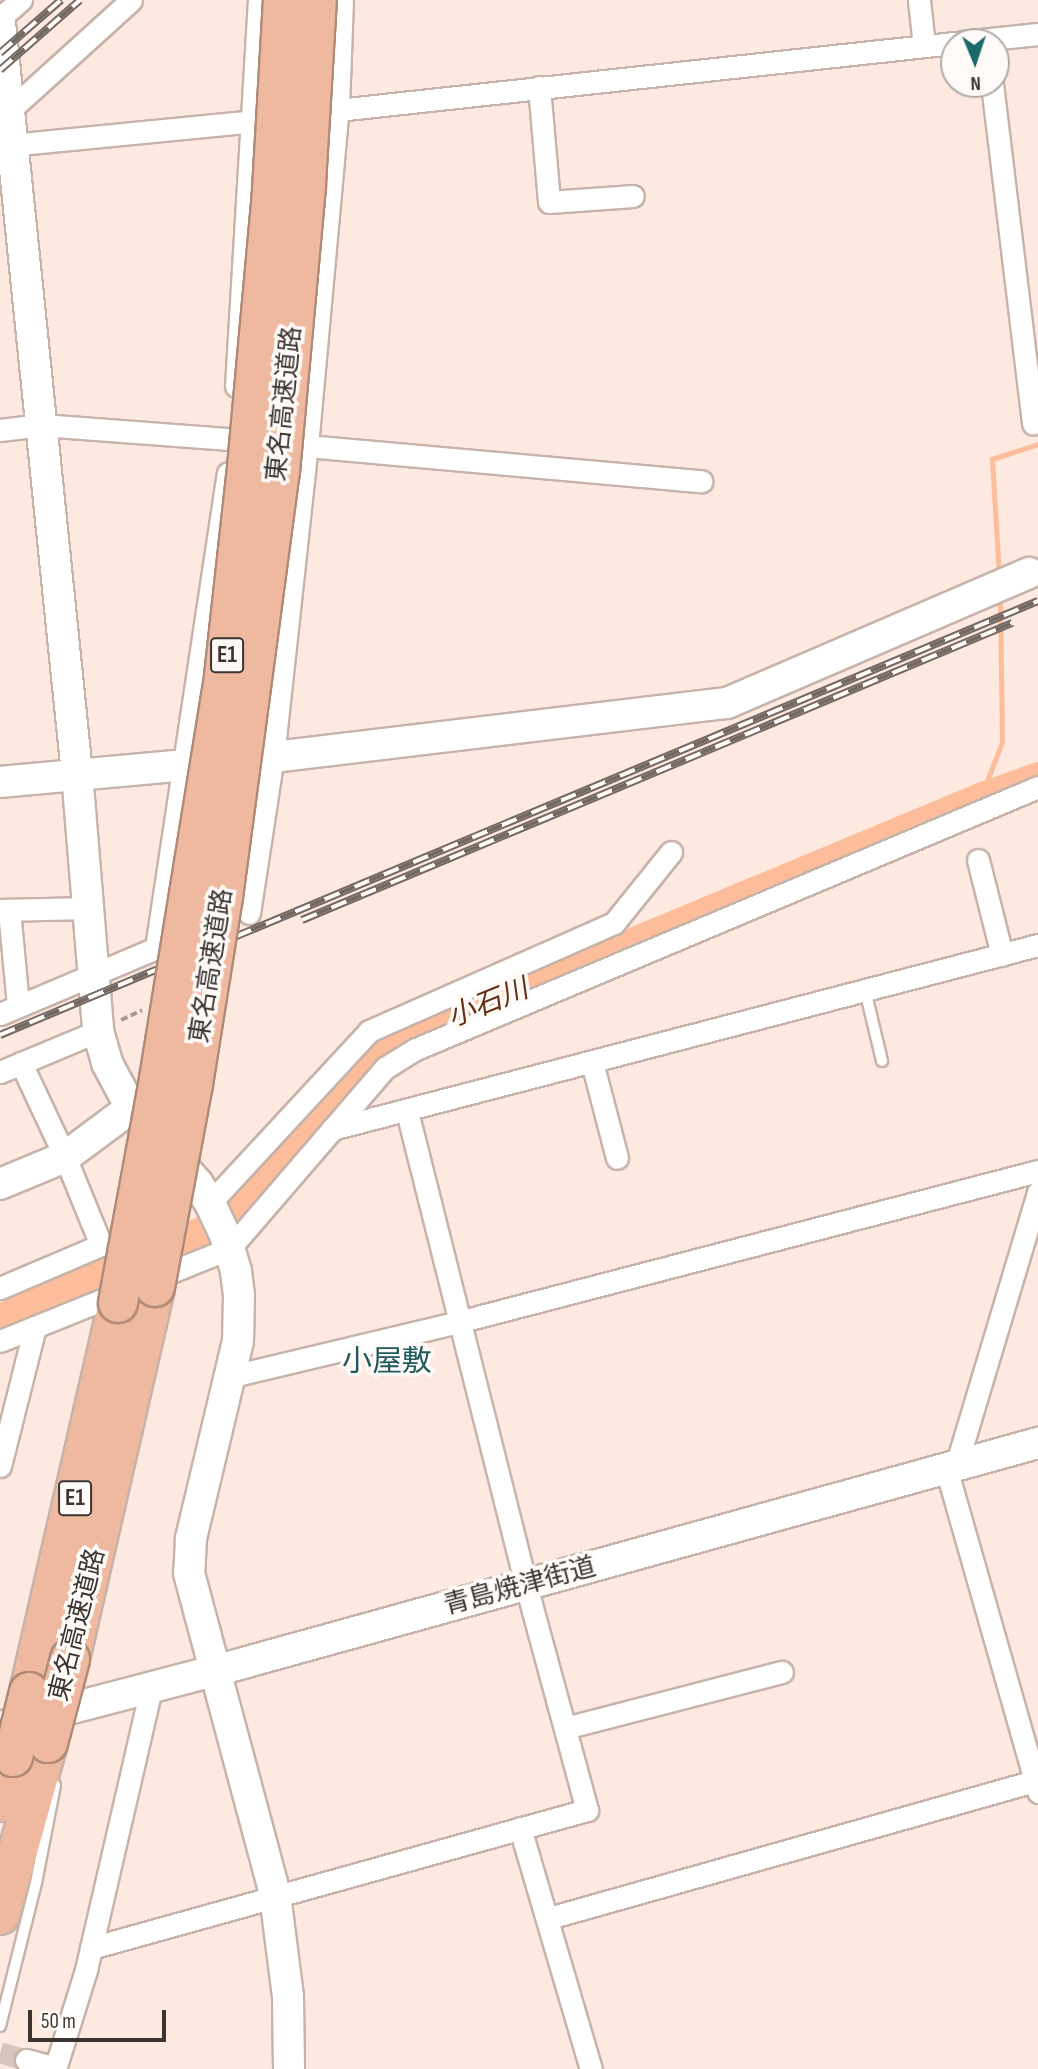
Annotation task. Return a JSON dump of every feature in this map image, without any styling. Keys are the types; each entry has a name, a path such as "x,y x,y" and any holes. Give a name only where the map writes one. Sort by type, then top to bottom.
{"highway":[{"name":"東名高速道路","path":"2,1793 29,1692 118,1303 159,1079 224,677 247,467 272,190 283,0"},
{"name":"東名高速道路","path":"0,1915 74,1658 155,1287 206,1004 257,650 284,431 306,184 317,0"}],"street":[{"path":"0,18 20,0"},
{"path":"10,110 131,0"},
{"path":"89,908 4,910 9,1010 156,948 186,766 233,439 260,0"},
{"path":"249,913 273,757 307,446 338,108 342,0"},
{"path":"919,0 924,46"},
{"path":"0,23 10,110 7,145 43,425 77,773 98,1031 107,1063 131,1108 198,1184 210,1203 228,1243 239,1295 232,1376 189,1557 189,1573 275,1895 288,1997 289,2069"},
{"path":"1010,38 1038,34"},
{"path":"7,145 251,121 338,108 940,44"},
{"path":"539,87 550,202 633,196"},
{"path":"994,98 1034,424"},
{"path":"0,430 43,425 233,439 701,481"},
{"path":"0,782 273,757 727,703 1029,573"},
{"path":"0,1341 228,1243 385,1068 416,1049 1038,787"},
{"path":"210,1203 369,1031 614,923 671,852"},
{"path":"978,860 1002,955"},
{"path":"332,1129 1038,946"},
{"path":"0,1072 98,1031"},
{"path":"592,1062 617,1158"},
{"path":"0,1288 101,1245 65,1157 21,1063"},
{"path":"0,1184 65,1157 131,1108"},
{"path":"91,1948 587,1810 526,1585 463,1321 407,1110"},
{"path":"232,1376 463,1321 1038,1171"},
{"path":"549,1919 1037,1784 951,1467 1038,1192"},
{"path":"0,1466 3,1445 35,1327"},
{"name":"青島焼津街道","path":"0,1727 215,1671 1038,1443"},
{"path":"565,1728 782,1672"},
{"path":"26,2060 55,2069 91,1948 152,1688"},
{"path":"520,1828 549,1919 591,2069"}],"lane":[{"path":"865,990 882,1061"},
{"path":"0,2026 36,1883 57,1777"}],"waterway":[{"path":"999,575 992,459 1038,444"},
{"path":"980,799 1002,742 1000,595"},
{"name":"小石川","path":"0,1320 229,1221 245,1207 371,1061 399,1041 980,799 1038,778"}],"tunnel":[{"path":"0,2052 26,2060"}],"railway":[{"path":"0,53 61,0"},
{"path":"0,70 80,0"},
{"path":"0,1035 1038,601"},
{"path":"302,920 1012,623"}],"district":[{"name":"小屋敷","path":"387,1362"}]}
